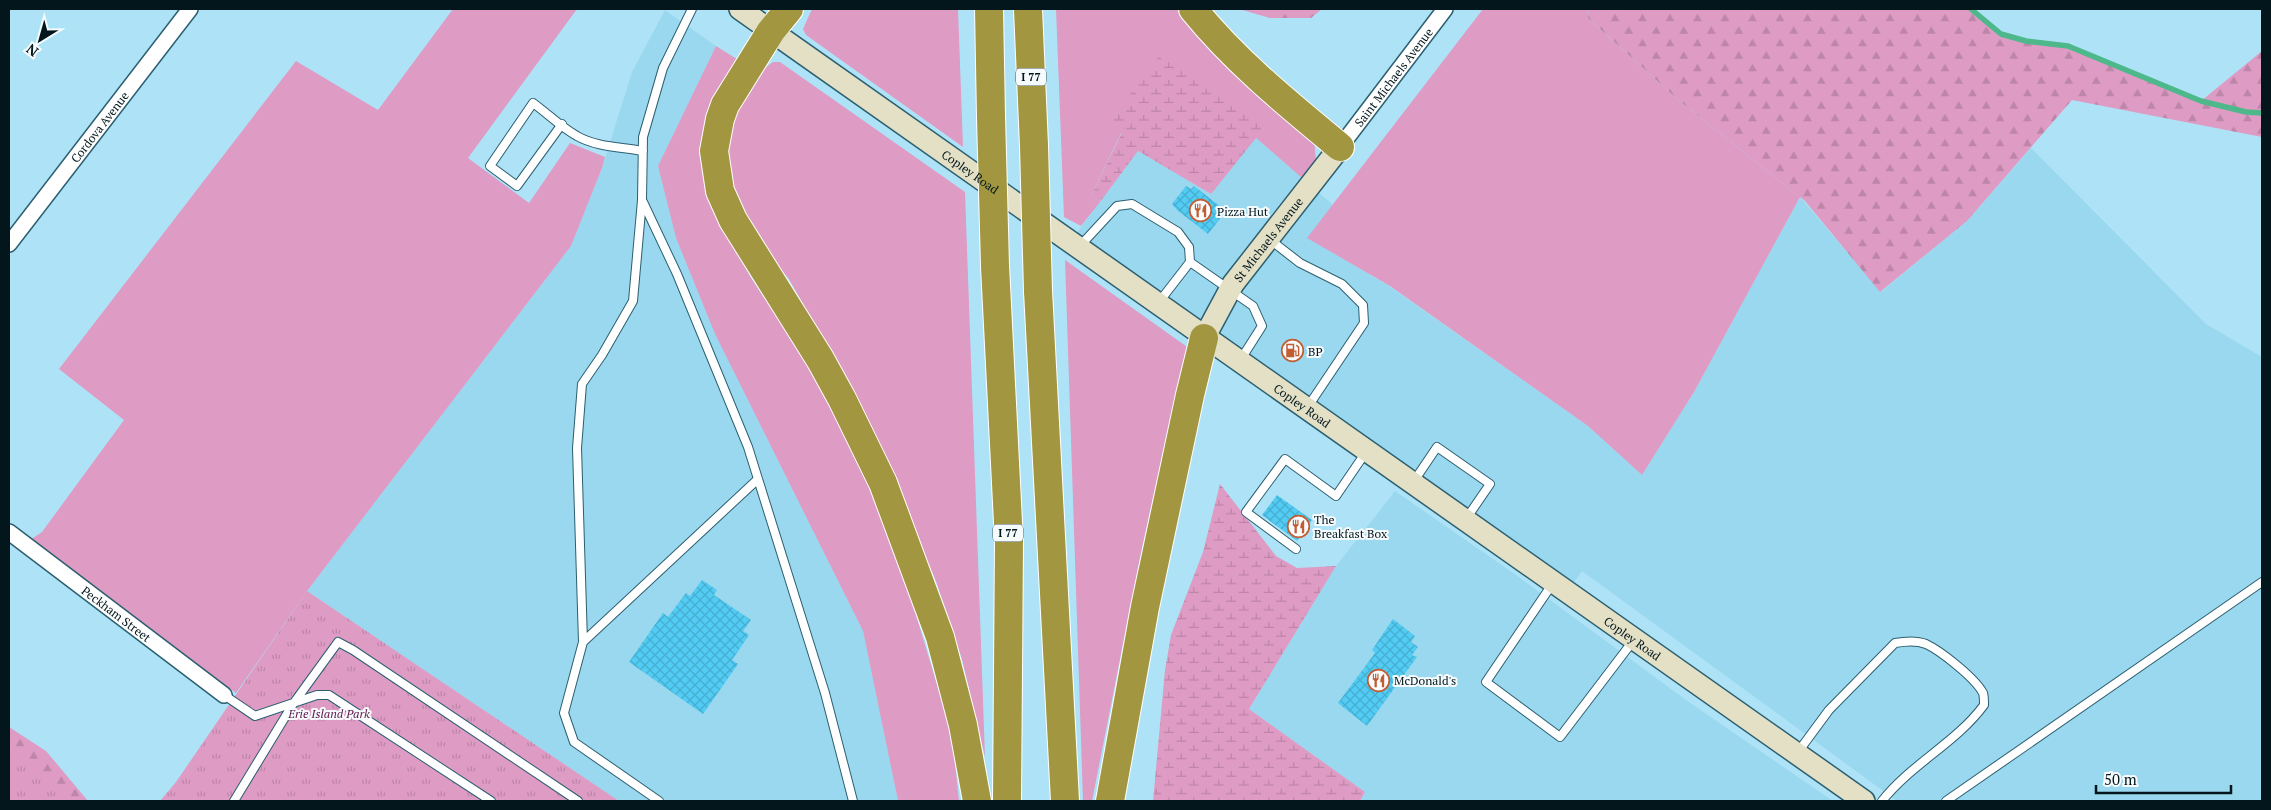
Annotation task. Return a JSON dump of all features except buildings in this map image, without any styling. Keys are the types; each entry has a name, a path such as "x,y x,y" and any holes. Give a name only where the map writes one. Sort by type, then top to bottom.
{"highway":[{"path":"789,9 771,31 725,105 720,119 714,151 720,191 733,220 820,359 883,483 940,637 963,725 977,801"},
{"name":"I 77","path":"989,9 995,266 1008,542 1007,801"},
{"name":"I 77","path":"1028,9 1038,291 1065,801"},
{"path":"1193,9 1213,33 1252,73 1340,147"},
{"path":"1110,801 1145,607 1204,338"}],"main road":[{"name":"Copley Road","path":"740,9 1238,362 1864,801"},
{"name":"St Michaels Avenue","path":"1204,338 1231,289 1268,238 1340,147"}],"street":[{"name":"Cordova Avenue","path":"9,244 190,9"},
{"name":"Saint Michaels Avenue","path":"1340,147 1445,9"},
{"name":"Peckham Street","path":"9,532 224,695"}],"lane":[{"path":"658,801 574,742 564,713 583,642 577,448 582,384 602,355 633,301 642,200 643,137 663,68 692,9"},
{"path":"562,124 517,186 490,166 533,103 562,124 578,136 596,143 643,151"},
{"path":"642,200 676,274 748,447 825,693 853,801"},
{"path":"1078,248 1117,206 1132,204 1178,232 1189,247 1190,262 1157,304"},
{"path":"1268,238 1300,263 1342,284 1363,305 1364,323 1306,409"},
{"path":"1190,262 1231,289 1252,306 1262,326 1238,362"},
{"path":"1412,484 1437,447 1490,484 1465,521"},
{"path":"1296,549 1246,512 1285,459 1336,496 1366,452"},
{"path":"583,642 758,479"},
{"path":"1946,801 2262,582"},
{"path":"1553,583 1486,682 1560,737 1634,640"},
{"path":"1796,754 1829,710 1895,643 1908,640 1925,644 1944,655 1964,672 1983,694 1984,704 1965,727 1894,786 1882,801"},
{"path":"234,801 293,704 338,642 353,650 578,801"},
{"path":"224,695 255,716 317,695 329,695 491,801"}],"shaded area":[{"path":"665,10 716,46 658,166 676,238 715,334 863,631 898,801 619,801 307,591 571,246 602,168 632,72"},
{"path":"1255,137 1333,205 1308,238 1389,286 1588,426 1642,475 1694,392 1800,197 1881,292 1967,221 2031,148 2206,324 2262,357 2262,801 1897,801 1582,571 1570,588 1076,234 1138,151 1211,194"},
{"path":"1395,491 1519,577 1686,700 1833,801 1360,801 1365,792 1249,709 1336,566"}],"green space":[{"path":"453,9 577,9 468,158 529,203 570,143 605,157 602,168 571,246 307,591 236,693 30,540 42,532 124,420 59,369 296,61 378,110"},
{"path":"812,9 958,9 963,147 806,35 803,29"},
{"path":"1056,9 1183,9 1314,138 1316,162 1302,178 1255,137 1264,128 1121,133 1091,196 1100,202 1081,226 1064,217"},
{"path":"1239,9 1322,9 1311,18 1270,18"},
{"path":"1483,9 1589,9 1588,18 1677,99 1800,197 1694,392 1642,475 1588,426 1390,286 1307,238"},
{"path":"1589,9 1971,9 2001,34 2026,41 2068,46 2201,101 2262,51 2262,137 2072,100 1967,221 1880,292 1805,201 1677,99 1588,18"},
{"path":"716,46 740,61 702,161 712,209 750,276 810,369 856,452 886,516 952,734 959,801 898,801 863,631 715,334 676,238 658,166"},
{"path":"1163,51 1264,128 1211,194 1138,151 1100,202 1091,196 1121,134 1108,123"},
{"path":"773,62 780,62 965,192 985,757 962,659 936,581 857,401 789,279 759,244 732,194 727,140 736,110 761,71"},
{"path":"1065,260 1190,349 1178,385 1141,553 1092,801 1083,801"},
{"path":"1220,484 1276,556 1297,568 1336,566 1249,709 1365,792 1360,801 1153,801 1165,670 1171,635 1203,552"},
{"name":"Erie Island Park","path":"307,591 619,801 160,801 176,782"},
{"path":"9,727 46,751 88,801 9,801"},
{"path":"9,750 77,801 9,801"}],"waterway":[{"path":"1971,9 2001,34 2026,41 2068,46 2201,101 2246,112 2262,113"}],"place":[{"name":"Pizza Hut","path":"1201,211"},
{"name":"BP","path":"1292,351"},
{"name":"The Breakfast Box","path":"1298,526"},
{"name":"McDonald's","path":"1378,680"}]}
